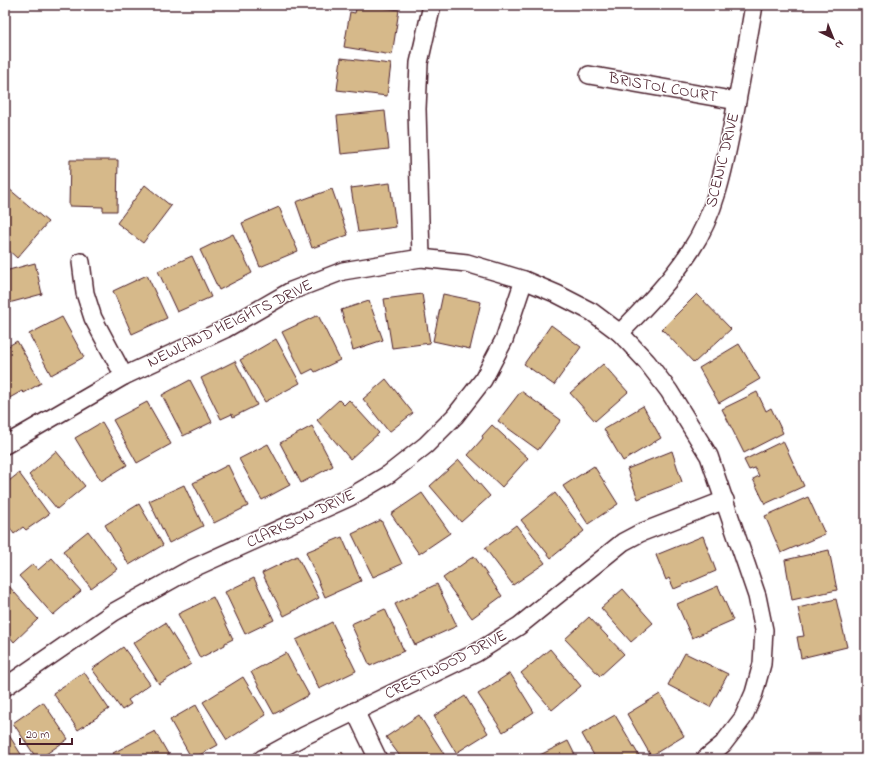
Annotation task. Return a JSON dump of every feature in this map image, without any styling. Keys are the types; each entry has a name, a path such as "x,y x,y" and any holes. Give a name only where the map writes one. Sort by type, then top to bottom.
{"street":[{"path":"421,258 417,101 419,63 432,5"},
{"name":"SCENIC DRIVE","path":"620,333 655,297 691,250 709,216 723,172 754,5"},
{"name":"BRISTOL COURT","path":"589,75 737,101"},
{"name":"NEWLAND HEIGHTS DRIVE","path":"5,445 124,376 225,329 291,291 343,271 421,258 467,263 524,280 557,294 592,312 620,333 647,362 669,391 709,456 757,596 764,637 762,664 754,693 743,718 723,744 705,759"},
{"path":"81,262 85,293 93,318 124,376"},
{"name":"CLARKSON DRIVE","path":"5,687 114,612 189,570 350,497 389,474 426,445 455,416 483,380 504,340 524,280"},
{"name":"CRESTWOOD DRIVE","path":"262,759 304,736 476,653 519,626 623,542 640,533 725,500"},
{"path":"355,711 378,759"}],"building":[{"path":"357,5 368,5 399,10 392,55 344,47 350,12 355,13"},
{"path":"341,58 391,64 387,96 337,90"},
{"path":"385,111 389,149 341,154 337,116"},
{"path":"70,160 118,160 117,211 103,211 103,207 69,206"},
{"path":"390,183 396,227 358,232 351,188"},
{"path":"145,185 171,206 143,243 117,223"},
{"path":"8,188 48,222 17,258 5,247 5,192"},
{"path":"332,189 348,235 312,248 296,202"},
{"path":"279,207 298,251 260,267 242,223"},
{"path":"233,234 252,273 219,290 200,250"},
{"path":"192,256 211,297 177,312 158,271"},
{"path":"35,263 42,294 5,304 5,271"},
{"path":"147,275 167,318 132,334 113,291"},
{"path":"422,294 430,343 392,348 384,299"},
{"path":"443,294 481,302 470,349 433,341"},
{"path":"697,294 731,329 694,363 662,329"},
{"path":"369,301 383,340 353,350 341,310"},
{"path":"318,315 340,360 315,372 313,369 303,374 282,332"},
{"path":"62,317 84,357 51,375 29,334"},
{"path":"551,325 581,347 554,385 524,364"},
{"path":"276,339 300,383 265,402 240,360"},
{"path":"17,341 41,383 24,393 22,391 6,400 5,348"},
{"path":"739,344 760,379 719,403 699,368"},
{"path":"235,361 257,405 233,417 232,414 221,419 201,378"},
{"path":"603,364 628,392 595,421 570,393"},
{"path":"386,379 413,413 389,432 363,399"},
{"path":"190,380 212,422 183,436 162,395"},
{"path":"521,391 561,420 538,450 498,421"},
{"path":"757,392 766,411 771,408 783,433 744,453 722,409"},
{"path":"339,400 344,405 349,400 379,433 350,459 317,420"},
{"path":"147,402 171,444 137,463 113,420"},
{"path":"643,406 661,438 623,461 604,429"},
{"path":"102,422 127,465 101,481 75,438"},
{"path":"492,425 528,458 502,487 468,455"},
{"path":"312,426 333,466 301,483 280,443"},
{"path":"783,441 804,486 765,504 753,479 759,476 755,468 749,470 744,460"},
{"path":"268,444 290,485 262,500 239,459"},
{"path":"56,451 85,486 57,509 29,475"},
{"path":"672,451 682,482 638,499 627,469"},
{"path":"459,460 490,496 461,522 430,486"},
{"path":"228,465 248,506 214,523 193,483"},
{"path":"594,466 618,504 588,524 563,486"},
{"path":"19,473 49,514 26,530 23,527 14,534 5,521 5,484"},
{"path":"184,485 203,526 169,543 149,501"},
{"path":"422,493 450,533 419,554 391,514"},
{"path":"555,493 584,531 551,558 521,520"},
{"path":"808,497 825,534 781,553 765,516"},
{"path":"139,504 163,545 129,565 105,525"},
{"path":"381,520 402,564 373,577 352,534"},
{"path":"516,525 545,563 513,585 485,548"},
{"path":"88,531 117,569 91,588 63,551"},
{"path":"703,536 716,571 674,589 669,578 666,580 656,555"},
{"path":"342,537 361,581 325,597 306,552"},
{"path":"829,550 837,590 792,600 785,560"},
{"path":"297,556 319,598 284,616 262,573"},
{"path":"474,556 502,596 472,618 443,578"},
{"path":"52,558 81,591 53,615 19,576 33,564 38,570"},
{"path":"254,578 274,620 245,634 225,592"},
{"path":"7,584 38,619 14,642 5,631 5,586"},
{"path":"437,584 457,626 415,645 395,604"},
{"path":"718,586 733,620 692,638 677,604"},
{"path":"623,589 653,623 631,642 601,608"},
{"path":"213,597 233,639 225,643 225,645 200,658 178,614"},
{"path":"836,599 847,647 801,658 797,637 804,636 798,608"},
{"path":"385,609 404,651 370,666 351,624"},
{"path":"589,617 624,654 600,676 565,639"},
{"path":"332,622 356,671 319,689 296,640"},
{"path":"165,623 191,664 159,684 133,643"},
{"path":"123,647 150,684 128,700 131,704 122,710 92,669"},
{"path":"550,649 581,686 552,710 521,673"},
{"path":"286,653 309,695 274,714 251,672"},
{"path":"685,653 728,674 710,707 668,685"},
{"path":"84,672 109,709 78,730 53,693"},
{"path":"510,673 534,712 503,732 478,694"},
{"path":"243,677 266,715 227,740 203,702"},
{"path":"660,694 684,736 651,756 627,714"},
{"path":"465,696 488,733 456,753 434,716"},
{"path":"43,702 68,739 37,759 13,723"},
{"path":"196,705 218,745 192,759 170,720"},
{"path":"419,715 444,754 437,759 402,759 386,737"},
{"path":"615,715 641,759 596,759 582,734"},
{"path":"5,729 24,759 5,759"},
{"path":"155,731 171,759 117,759 113,753"},
{"path":"568,741 577,759 542,759 540,755"},
{"path":"342,752 346,759 329,759"}]}
